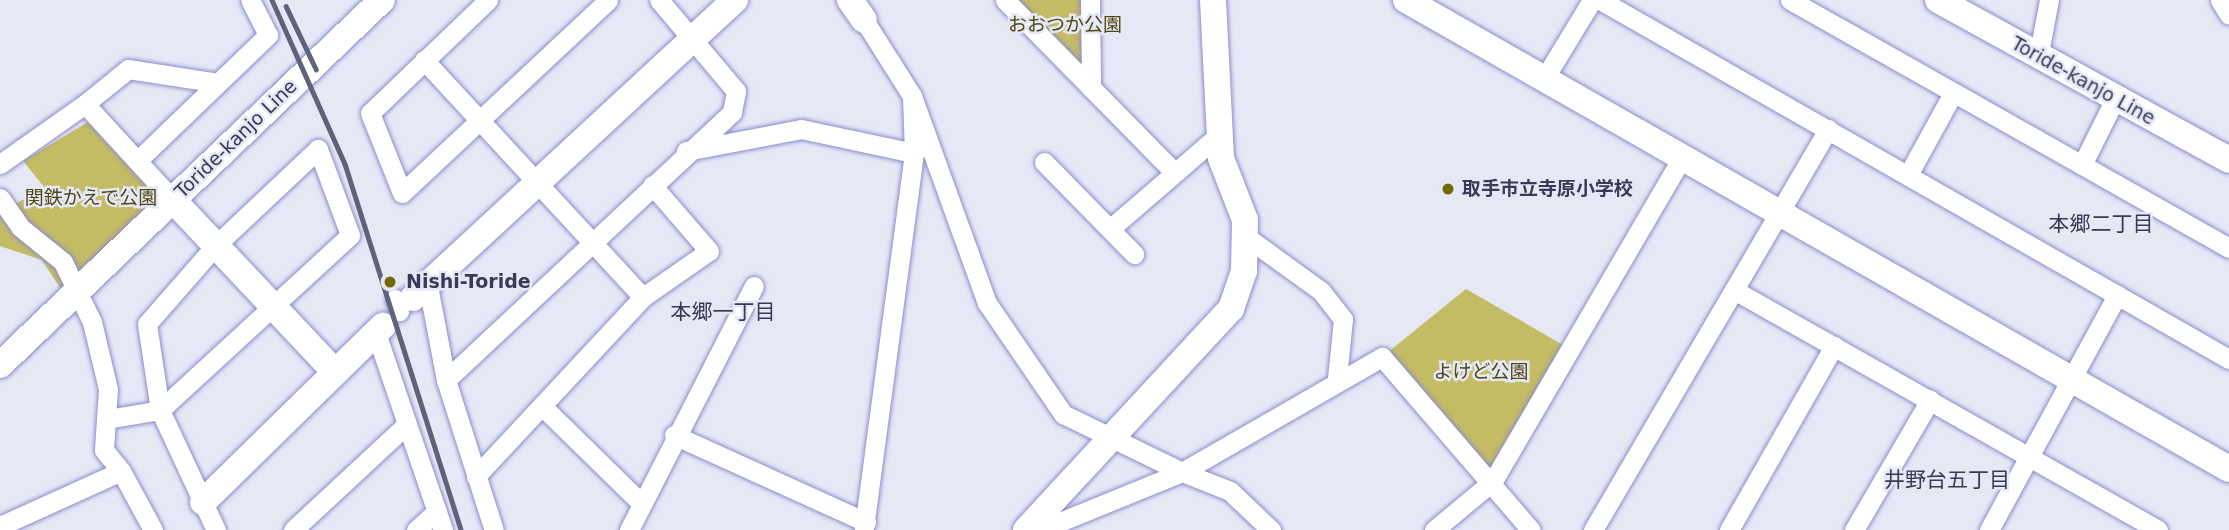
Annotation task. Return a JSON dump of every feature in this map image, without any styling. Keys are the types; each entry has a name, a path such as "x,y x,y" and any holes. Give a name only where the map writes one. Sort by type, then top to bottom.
{"street":[{"path":"137,161 268,34 250,0"},
{"name":"Toride-kanjo Line","path":"0,365 382,0"},
{"path":"488,0 370,113 402,193 608,0"},
{"path":"446,380 686,151 732,112 736,92 659,0"},
{"path":"203,502 399,309 695,41 735,0"},
{"path":"1005,0 1172,170"},
{"path":"1090,0 1091,88"},
{"path":"1026,530 1231,309 1244,271 1245,236 1221,158 1213,0"},
{"path":"1406,0 2229,469"},
{"path":"1544,79 1592,0"},
{"path":"1600,0 2229,359"},
{"path":"1790,0 2229,248"},
{"name":"Toride-kanjo Line","path":"1938,0 2038,58 2229,160"},
{"path":"2038,58 2049,0"},
{"path":"2220,0 2229,15"},
{"path":"857,10 912,96 987,303 1062,414 1182,472 1230,491 1271,530"},
{"path":"424,60 595,240 643,297"},
{"path":"0,164 85,104 128,69 218,83"},
{"path":"1908,175 1953,93"},
{"path":"674,435 865,526 914,153 912,96"},
{"path":"2082,165 2115,99"},
{"path":"85,104 335,372"},
{"path":"1593,530 1828,129"},
{"path":"686,151 801,130 914,153"},
{"path":"1111,228 1172,170 1220,134"},
{"path":"107,419 160,410 350,235 318,149 215,246 147,324 160,410 216,530"},
{"path":"1434,530 1493,481 1682,158"},
{"path":"1044,162 1134,254"},
{"path":"476,475 643,297 709,251 652,185"},
{"path":"0,198 20,227 62,262 77,291 104,361 107,419 104,450 121,471 153,530"},
{"path":"1245,236 1321,290 1343,319 1337,378"},
{"path":"629,530 674,435 754,286"},
{"path":"1734,290 2158,530"},
{"path":"1989,530 2027,455 2117,295"},
{"path":"399,309 446,380 494,530"},
{"path":"399,309 406,425 443,530"},
{"path":"1729,530 1834,346"},
{"path":"1040,530 1182,472 1337,378 1381,357 1493,481 1531,530"},
{"path":"1853,530 1930,400"},
{"path":"542,405 640,502"},
{"path":"293,530 406,425"},
{"path":"0,526 121,471"},
{"path":"416,530 437,510"}],"green space":[{"name":"おおつか公園","path":"1005,0 1090,0 1091,88"},
{"name":"関鉄かえで公園","path":"88,122 158,199 62,291 42,260 0,246 0,212 45,188 23,161"},
{"name":"よけど公園","path":"1466,289 1570,349 1493,481 1382,357"}],"railway":[{"path":"272,0 345,164 461,530"},
{"path":"286,6 316,69"}],"place":[{"name":"取手市立寺原小学校","path":"1448,189"},
{"name":"Nishi-Toride","path":"390,282"}],"district":[{"name":"本郷二丁目","path":"2101,224"},
{"name":"本郷一丁目","path":"723,312"},
{"name":"井野台五丁目","path":"1947,480"}]}
